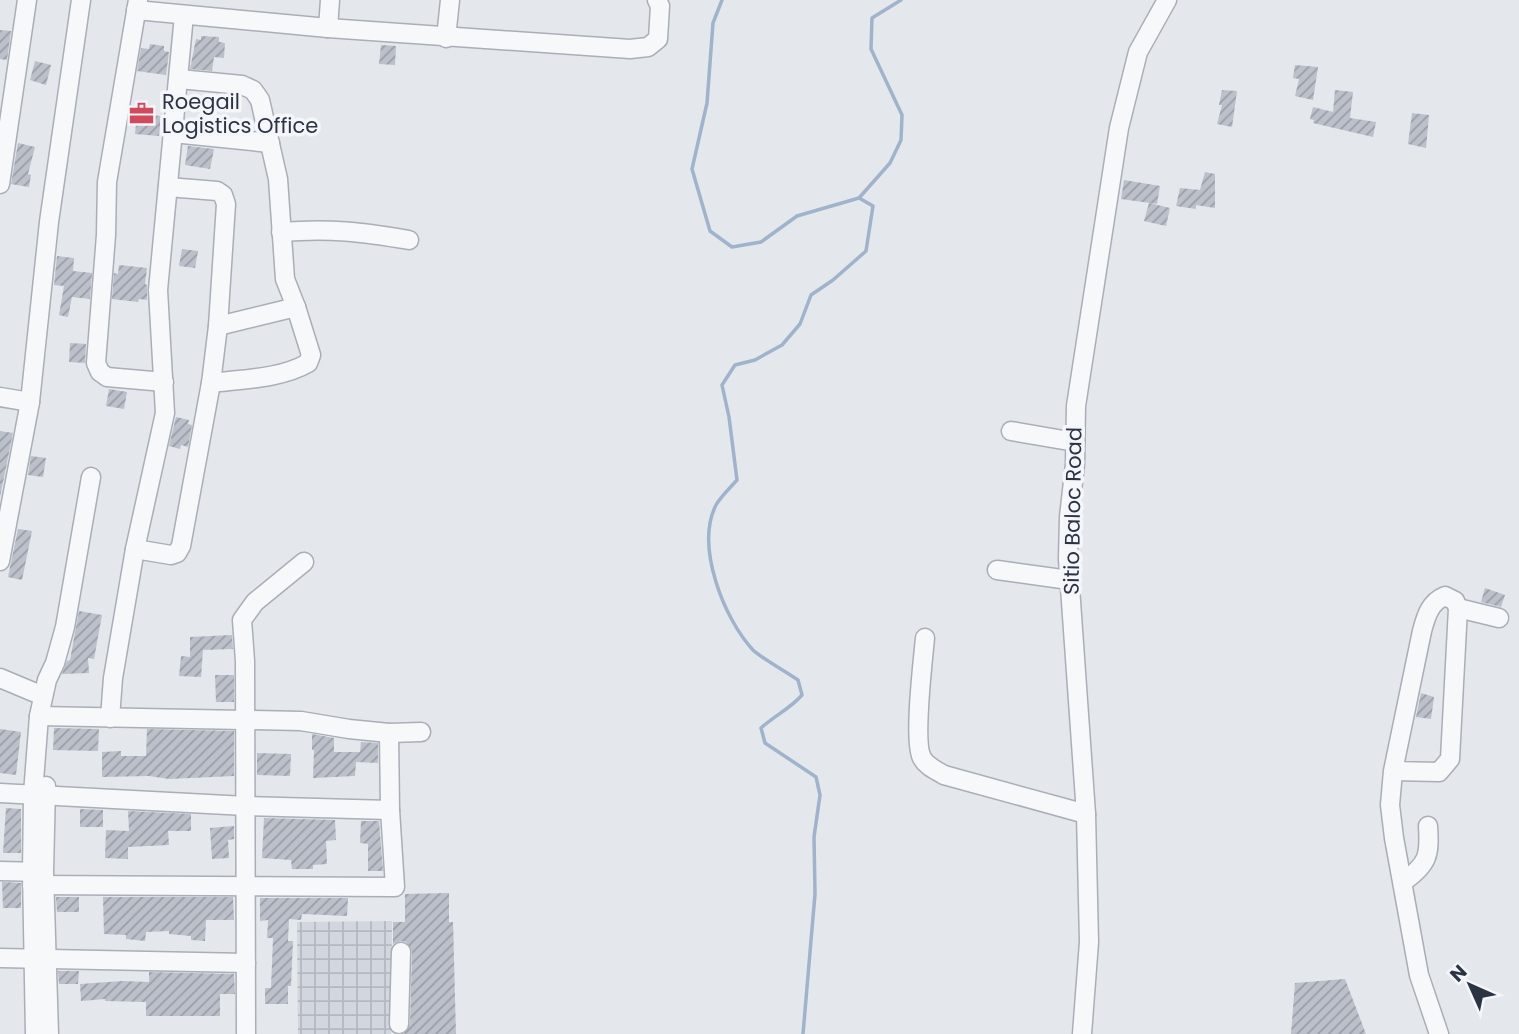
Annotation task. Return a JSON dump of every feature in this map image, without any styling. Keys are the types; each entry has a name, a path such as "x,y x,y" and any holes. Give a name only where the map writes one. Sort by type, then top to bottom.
{"street":[{"path":"0,184 27,0"},
{"path":"0,561 30,402 48,222 81,0"},
{"path":"328,28 330,0"},
{"path":"446,38 450,0"},
{"path":"164,382 107,377 100,372 96,363 106,235 107,182 137,5 184,15 328,28 630,49 648,47 658,38 660,6 657,0"},
{"name":"Sitio Baloc Road","path":"1082,1034 1090,942 1086,814 1069,580 1069,517 1076,406 1087,322 1127,92 1138,52 1167,0"},
{"path":"110,718 113,678 135,549 164,414 158,290 184,15"},
{"path":"179,79 242,85 253,90 260,100 278,179 285,279 311,355 308,363 299,369 211,383"},
{"path":"173,133 270,143"},
{"path":"135,549 171,555 177,553 181,546 211,383 218,326 226,204 223,195 217,191 167,187"},
{"path":"281,232 352,230 409,240"},
{"path":"218,326 296,307"},
{"path":"0,397 30,402"},
{"path":"1011,431 1075,442"},
{"path":"48,1034 41,959 38,878 43,708 65,627 91,477"},
{"path":"246,1034 245,661 242,620 255,602 304,562"},
{"path":"997,570 1069,580"},
{"path":"1393,771 1439,772 1450,759 1458,608 1455,601 1445,596 1437,599 1427,613 1393,771 1390,805 1419,975 1439,1034"},
{"path":"1458,608 1499,618"},
{"path":"925,638 918,725 921,757 929,767 944,775 1086,814"},
{"path":"0,678 43,708 110,718 302,721 389,733 421,732"},
{"path":"0,871 38,878 246,886 396,887 390,810 389,733"},
{"path":"0,793 246,806 390,810"},
{"path":"1403,882 1422,869 1427,859 1430,847 1428,826"},
{"path":"399,1024 401,952"},
{"path":"0,958 246,963"},
{"path":"35,1034 41,959"}],"shaded area":[{"path":"392,921 391,1034 298,1034 297,922"}],"building":[{"path":"0,30 11,31 7,60 0,59"},
{"path":"201,36 219,37 219,42 225,43 224,58 214,57 212,71 190,69 196,39 201,40"},
{"path":"150,44 164,46 164,51 169,52 166,75 137,71 141,48 149,49"},
{"path":"381,45 396,46 395,65 379,64"},
{"path":"35,61 51,65 46,85 30,80"},
{"path":"1295,65 1318,67 1313,100 1295,96 1299,79 1293,78"},
{"path":"1222,90 1237,91 1232,127 1217,124 1222,105 1219,105"},
{"path":"1335,90 1353,92 1350,118 1376,122 1373,137 1313,123 1314,120 1310,119 1313,107 1333,112"},
{"path":"1412,113 1429,115 1426,148 1408,144"},
{"path":"137,114 161,116 159,136 135,134"},
{"path":"18,143 35,147 28,174 31,175 29,187 11,184"},
{"path":"188,146 214,149 210,169 185,165"},
{"path":"1205,172 1215,174 1215,208 1176,206 1180,188 1200,190"},
{"path":"1124,180 1160,186 1157,204 1121,199"},
{"path":"1149,203 1170,208 1166,226 1144,221"},
{"path":"182,249 198,251 195,268 179,266"},
{"path":"57,256 74,258 73,271 92,273 90,299 72,297 68,317 59,315 64,286 54,285"},
{"path":"119,265 147,268 147,300 139,299 138,302 112,299 114,273 118,274"},
{"path":"70,343 86,344 85,363 69,362"},
{"path":"109,389 127,392 124,409 106,406"},
{"path":"176,417 189,420 188,424 192,425 188,447 181,445 180,449 169,446"},
{"path":"0,431 13,433 0,497"},
{"path":"31,456 46,458 43,477 28,475"},
{"path":"18,529 32,531 22,580 8,577"},
{"path":"1485,588 1505,595 1501,607 1481,602"},
{"path":"79,611 102,615 94,659 88,658 89,673 62,674 67,661 70,660"},
{"path":"232,635 233,649 203,650 201,677 179,676 181,656 190,657 190,637"},
{"path":"215,675 234,675 234,702 216,702"},
{"path":"1421,693 1434,697 1431,719 1416,717"},
{"path":"54,728 99,729 98,751 53,750"},
{"path":"0,729 21,732 16,775 0,773"},
{"path":"147,729 234,731 234,776 169,779 149,776 102,777 102,752 121,751 121,756 146,756"},
{"path":"312,734 334,738 334,752 360,752 361,742 378,743 378,763 356,762 355,776 313,778"},
{"path":"257,753 291,754 290,776 257,775"},
{"path":"6,808 21,809 21,853 3,853"},
{"path":"80,809 103,810 103,827 80,827"},
{"path":"128,811 191,814 191,831 168,831 169,845 128,847 128,859 105,858 106,830 129,831"},
{"path":"264,818 335,820 336,840 326,841 327,864 313,865 313,869 292,869 291,860 262,858"},
{"path":"361,821 379,821 383,871 368,871 368,844 360,843"},
{"path":"234,826 234,839 228,840 229,858 212,859 210,828"},
{"path":"2,882 21,883 21,908 3,908"},
{"path":"449,893 449,922 453,922 456,1034 404,1034 410,1024 412,952 406,942 393,944 393,922 405,922 405,894"},
{"path":"56,897 79,897 79,912 57,912"},
{"path":"103,897 233,897 234,920 206,920 205,941 191,940 191,936 169,934 169,931 146,932 145,941 126,939 126,935 104,934"},
{"path":"260,898 348,898 347,916 302,914 301,920 289,919 288,941 293,941 288,1004 265,1004 265,988 271,988 273,938 267,938 268,920 260,921"},
{"path":"58,971 79,971 78,984 59,984"},
{"path":"149,972 234,974 235,994 220,994 220,1016 146,1016 146,1002 105,999 81,1001 80,984 149,982"},
{"path":"1345,979 1366,1034 1291,1034 1295,983"}],"waterway":[{"path":"722,0 713,23 707,103 692,169 710,231 732,247 761,242 797,216 859,198 890,163 901,140 902,115 871,49 872,18 901,0"},
{"path":"803,1034 815,894 814,837 820,795 816,777 765,743 761,728 802,695 798,680 753,650 732,620 723,601 711,561 710,522 716,505 737,480 722,385 735,365 755,360 782,345 800,324 811,295 866,251 873,206 859,198"}],"place":[{"name":"Roegail Logistics Office","path":"142,114"}]}
